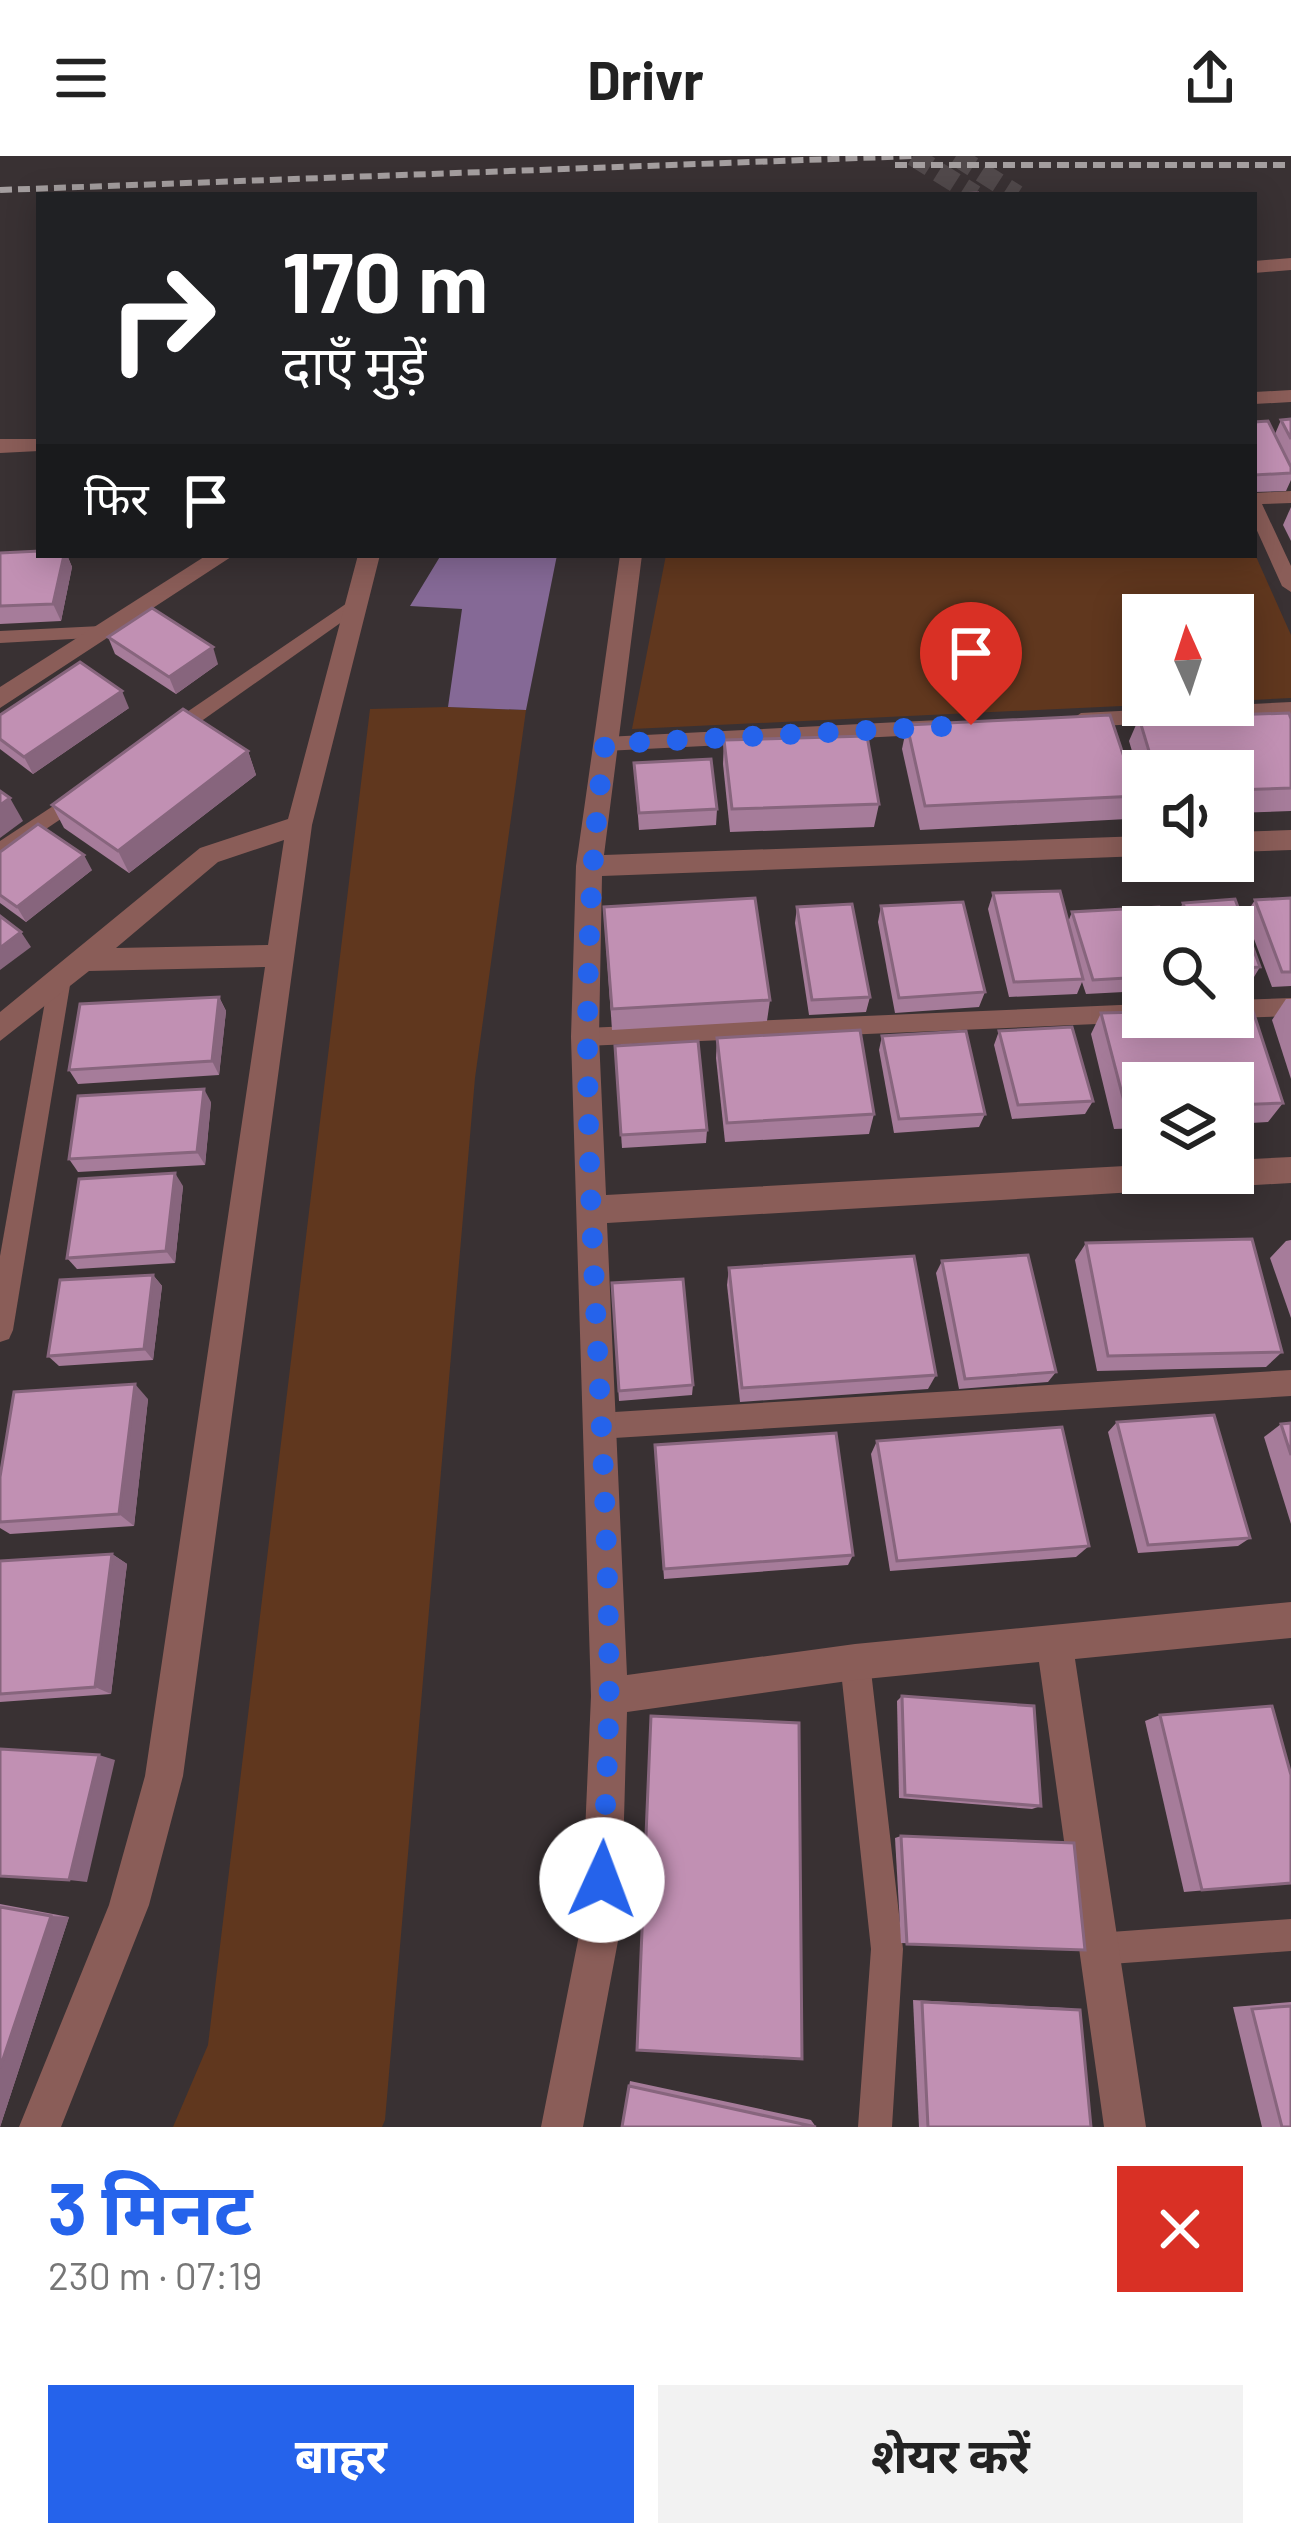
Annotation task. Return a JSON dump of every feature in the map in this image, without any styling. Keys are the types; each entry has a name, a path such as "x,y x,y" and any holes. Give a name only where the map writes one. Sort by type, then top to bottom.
{"street":[{"path":"1257,267 1291,264"},
{"path":"1257,286 1291,285"},
{"path":"1257,398 1291,396"},
{"path":"0,446 36,445"},
{"path":"0,699 218,558"},
{"path":"40,2127 129,1905 164,1776 299,825 368,558"},
{"path":"562,2127 601,1925 609,1696 585,1037 589,866 631,558"},
{"path":"0,1029 208,855 299,825"},
{"path":"1254,841 1291,840"},
{"path":"589,866 1122,847"},
{"path":"70,970 280,956"},
{"path":"588,1210 1291,1170"},
{"path":"609,1696 855,1662 1291,1620"},
{"path":"1054,1641 1125,2127"}],"lane":[{"path":"1257,502 1291,497"},
{"path":"1257,509 1291,586"},
{"path":"150,747 356,603"},
{"path":"0,637 101,632"},
{"path":"1054,721 1291,709"},
{"path":"605,744 960,726"},
{"path":"0,852 94,786"},
{"path":"0,1330 70,970"},
{"path":"1254,1008 1291,1007"},
{"path":"585,1037 1122,1014"},
{"path":"598,1426 1291,1384"},
{"path":"855,1662 886,1949 875,2127"},
{"path":"1097,1949 1291,1935"}],"shaded area":[{"path":"439,558 556,558 526,710 448,707 462,609 410,606"},
{"path":"665,558 1257,558 1291,635 1291,698 1254,700 1254,594 1122,594 1122,706 632,729"},
{"path":"370,709 526,710 475,1078 385,2120 382,2127 173,2127 208,2045"}],"building":[{"path":"1291,419 1291,439 1281,420"},
{"path":"1268,421 1291,473 1257,475 1257,422"},
{"path":"36,551 36,558 63,558 53,604 0,606 0,553"},
{"path":"152,608 213,647 169,677 108,637"},
{"path":"80,662 122,691 24,757 0,739 0,715"},
{"path":"183,709 248,751 118,851 52,805"},
{"path":"1289,713 1291,788 1254,789 1254,750 1149,750 1141,726 1254,726 1254,714"},
{"path":"1110,715 1122,751 1122,797 925,806 907,725"},
{"path":"867,736 879,804 732,809 724,740"},
{"path":"711,759 717,809 639,813 634,763"},
{"path":"38,824 84,855 17,907 0,895 0,852"},
{"path":"1060,891 1083,979 1014,982 993,893"},
{"path":"755,898 770,1000 612,1009 604,907"},
{"path":"1291,898 1291,972 1282,972 1255,900"},
{"path":"1235,899 1238,906 1184,906"},
{"path":"963,902 985,992 899,998 881,906"},
{"path":"852,904 870,997 812,1000 797,907"},
{"path":"1122,909 1122,978 1093,980 1072,912"},
{"path":"0,916 21,932 0,948"},
{"path":"219,997 212,1061 69,1070 80,1004"},
{"path":"1122,1012 1122,1038 1254,1038 1254,1014 1283,1103 1254,1104 1254,1062 1122,1062 1122,1094 1101,1013"},
{"path":"1072,1027 1093,1101 1018,1105 999,1031"},
{"path":"860,1030 874,1114 727,1123 717,1038"},
{"path":"966,1031 985,1114 899,1119 882,1036"},
{"path":"698,1041 707,1130 621,1135 615,1046"},
{"path":"204,1089 197,1152 69,1159 78,1096"},
{"path":"175,1173 166,1251 67,1258 79,1179"},
{"path":"1252,1239 1282,1352 1108,1356 1086,1243"},
{"path":"1028,1255 1056,1372 965,1379 942,1261"},
{"path":"914,1256 936,1375 742,1388 729,1268"},
{"path":"153,1275 144,1349 48,1356 60,1280"},
{"path":"683,1279 693,1385 619,1391 612,1283"},
{"path":"135,1384 119,1514 0,1522 0,1477 14,1392"},
{"path":"1214,1415 1250,1538 1148,1545 1117,1422"},
{"path":"1291,1423 1291,1455 1281,1424"},
{"path":"1062,1427 1089,1546 897,1561 877,1441"},
{"path":"836,1433 853,1555 664,1569 655,1445"},
{"path":"112,1554 95,1687 0,1694 0,1561"},
{"path":"902,1696 1034,1706 1041,1806 905,1795"},
{"path":"1272,1706 1291,1775 1291,1883 1202,1890 1160,1715"},
{"path":"651,1716 799,1723 802,2059 637,2050"},
{"path":"0,1749 99,1755 69,1880 0,1876"},
{"path":"901,1836 1074,1843 1085,1950 907,1944"},
{"path":"0,1907 51,1916 0,2068"},
{"path":"922,2002 1080,2010 1091,2127 928,2127"},
{"path":"1291,2006 1291,2127 1282,2127 1252,2009"},
{"path":"629,2086 816,2127 622,2127"}],"tunnel":[{"path":"913,156 970,192"},
{"path":"956,156 1012,192"}],"railway":[{"path":"0,190 913,156"},
{"path":"895,165 1291,165"}],"route":[{"path":"602,1880 609,1696 585,1037 589,866 605,744 971,725"}]}
